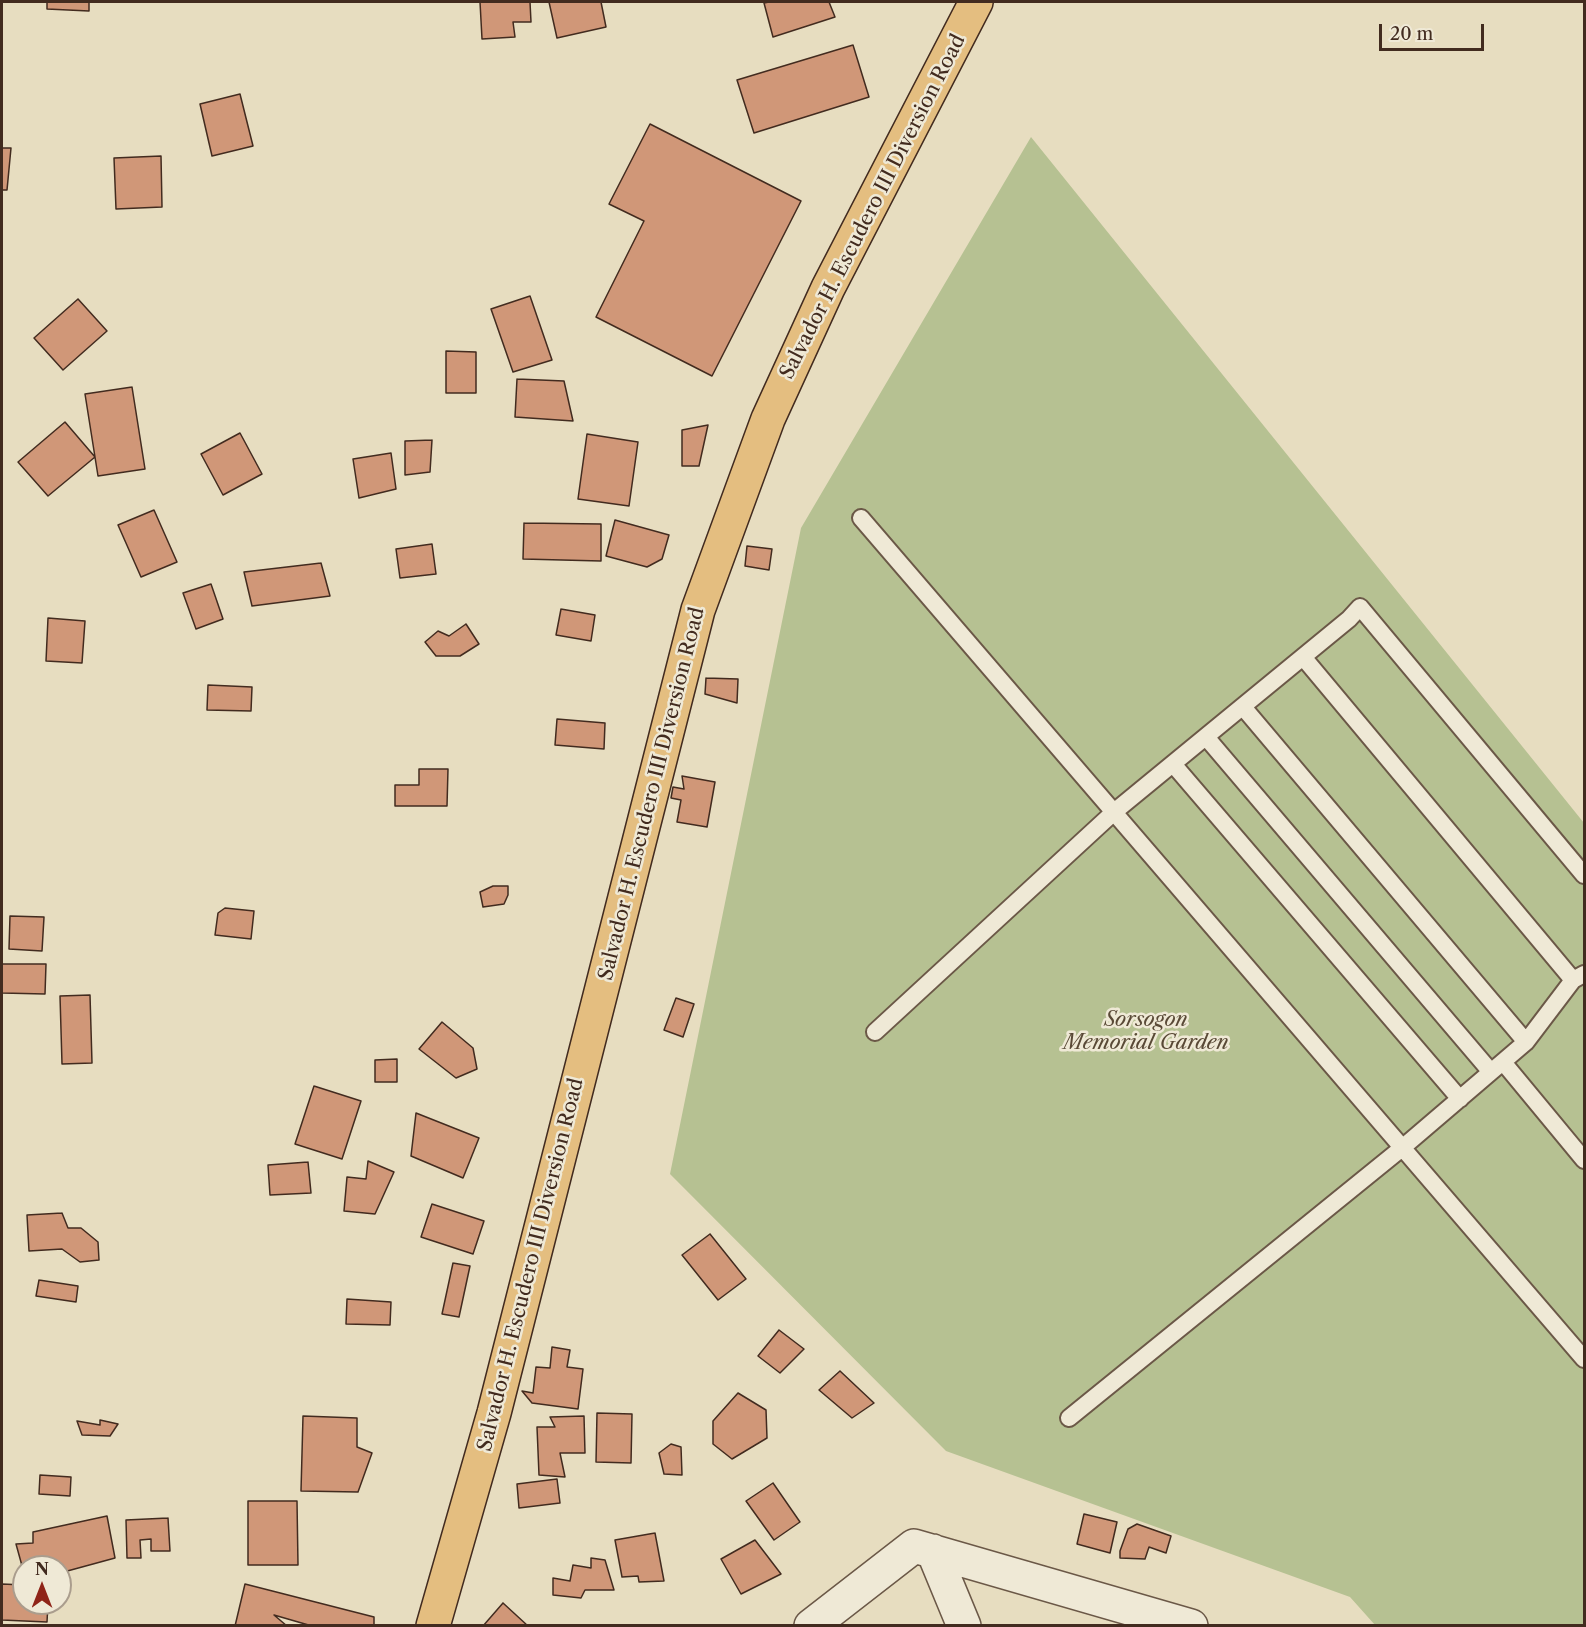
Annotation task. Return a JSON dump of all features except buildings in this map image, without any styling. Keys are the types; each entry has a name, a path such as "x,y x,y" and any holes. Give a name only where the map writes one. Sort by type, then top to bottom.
{"highway":[{"name":"Salvador H. Escudero III Diversion Road","path":"433,1626 497,1402 698,610 768,419 828,288 976,2"}],"street":[{"path":"811,1626 914,1546 1180,1624"},
{"path":"933,1551 964,1626"}],"lane":[{"path":"861,518 1584,1359"},
{"path":"875,1032 1114,812 1349,620 1360,607 1584,874"},
{"path":"1069,1418 1402,1148 1526,1042 1579,977 1303,657"},
{"path":"1243,707 1526,1042"},
{"path":"1206,737 1497,1067 1584,1160"},
{"path":"1173,764 1460,1099"}],"green space":[{"name":"Sorsogon Memorial Garden","path":"1031,137 1584,823 1584,1625 1375,1625 1350,1597 946,1451 670,1174 801,528"}]}
